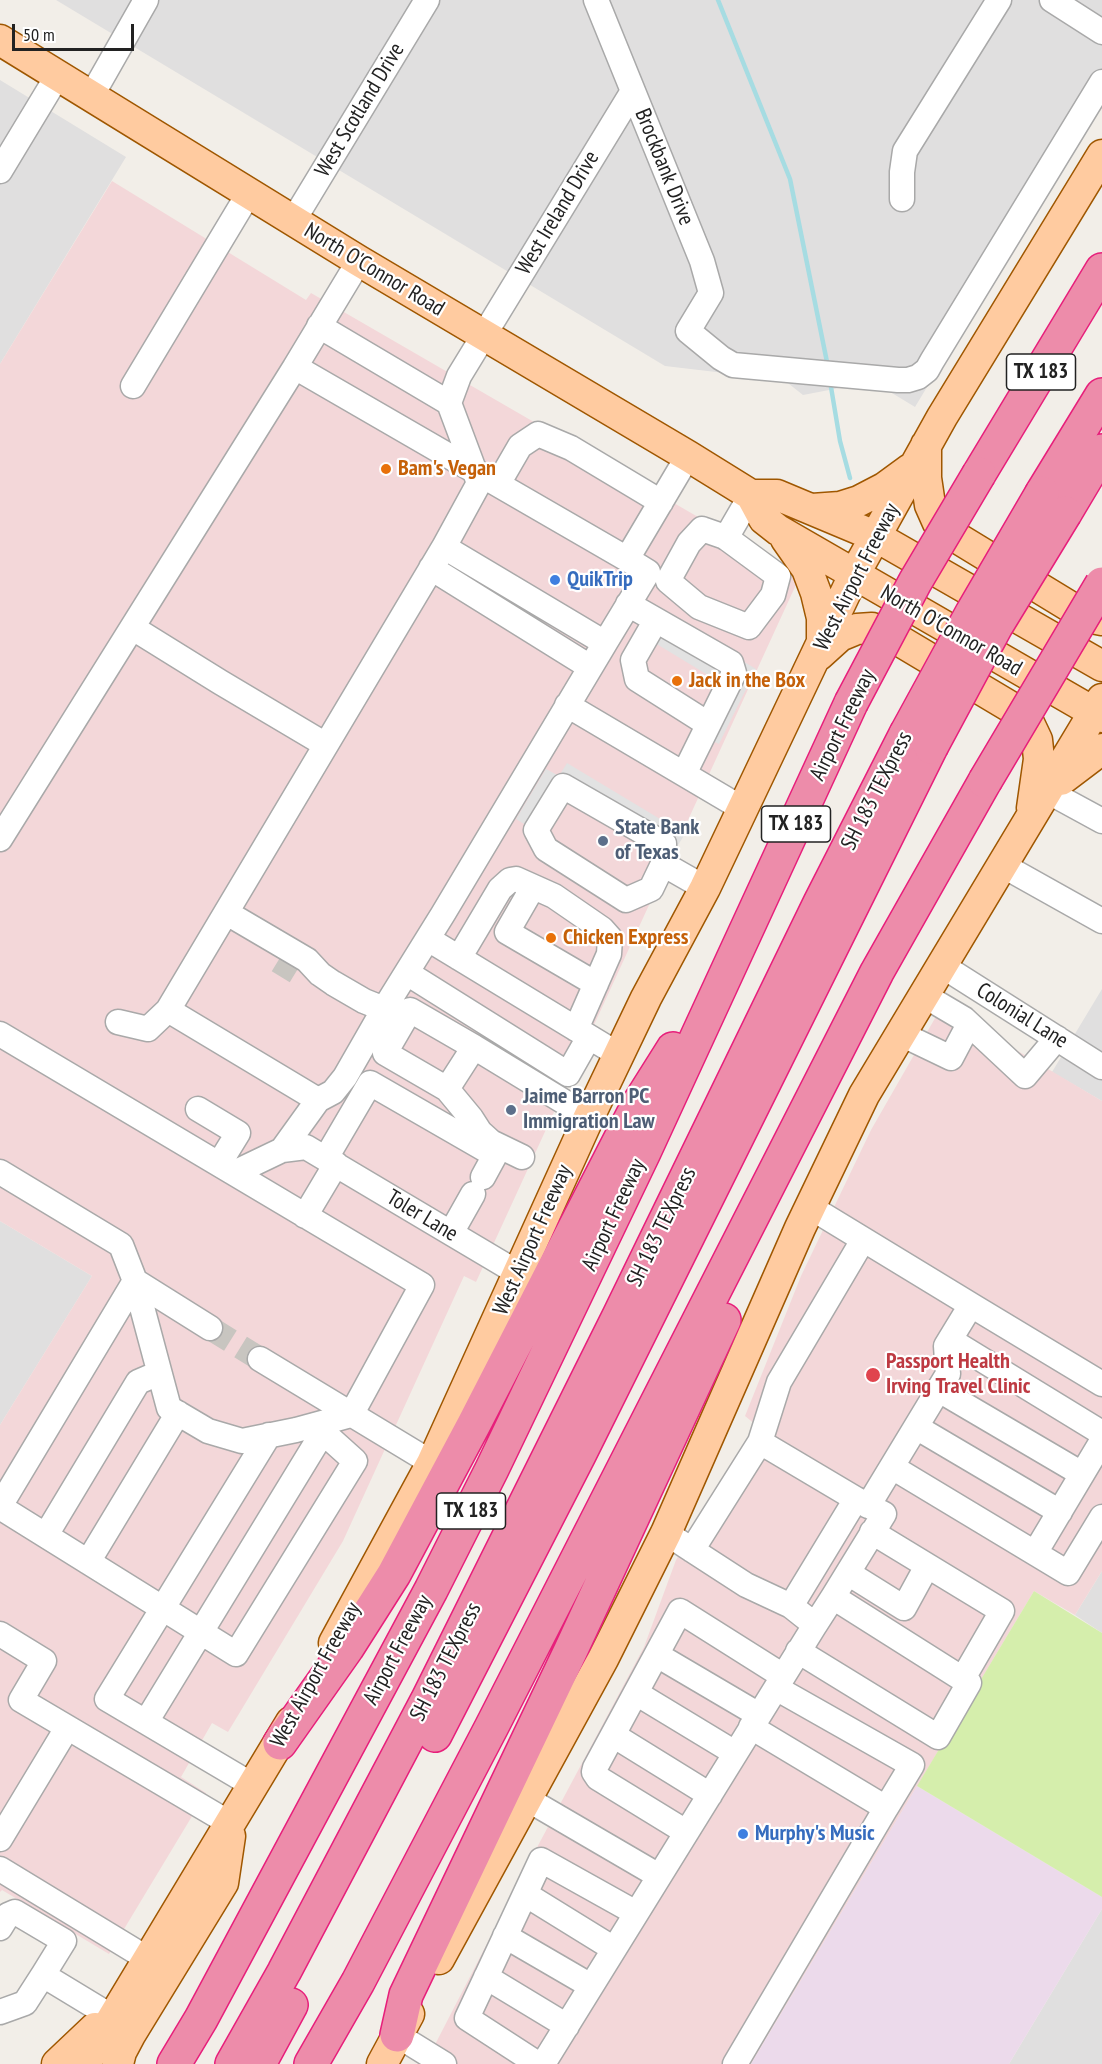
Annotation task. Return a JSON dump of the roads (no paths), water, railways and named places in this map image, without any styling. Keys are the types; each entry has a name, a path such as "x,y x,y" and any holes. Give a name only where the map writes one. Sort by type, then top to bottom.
{"highway":[{"name":"Airport Freeway","path":"174,2064 201,2019 431,1590 482,1489 583,1281 851,703 915,582 1102,270"},
{"name":"SH 183 TEXpress","path":"1053,502 1102,395"},
{"name":"SH 183 TEXpress","path":"259,2064 459,1689 600,1413 918,740 972,613 1053,502 1102,451"},
{"path":"311,2064 358,1982 492,1728 877,972 985,781 1102,584"},
{"name":"SH 183 TEXpress","path":"232,2064 284,1972 428,1701 820,903 918,740"},
{"path":"280,1743 347,1648 394,1574 474,1424 639,1102 741,944"},
{"path":"397,2035 406,1995 570,1652 722,1323 849,1063 877,972"},
{"path":"334,2064 342,2048 358,1982"}],"main road":[{"name":"North O'Connor Road","path":"0,40 359,261 751,495 764,519 778,530 854,575 1099,710"},
{"name":"West Airport Freeway","path":"85,2064 280,1743 432,1463 589,1117 646,999 705,888 854,575 921,456 1102,155"},
{"path":"812,509 840,507 859,501 884,488 921,456 930,505 938,523 959,539 1087,617 1102,620"},
{"name":"North O'Connor Road","path":"751,495 777,495 875,536 1102,666"},
{"path":"778,530 807,569 816,592 822,618 818,651"},
{"path":"818,651 840,636 857,629 872,628 895,638 1014,709 1028,721 1037,740 1039,759 1030,820"},
{"path":"382,2064 603,1659 666,1533 810,1207 864,1095 1047,791 1099,710"},
{"path":"1047,791 1102,749"},
{"path":"118,2064 120,2052 223,1883 231,1824"},
{"path":"57,2064 93,2031 104,2012 143,1967"}],"street":[{"path":"92,95 146,0"},
{"name":"West Scotland Drive","path":"293,221 427,0"},
{"name":"Brockbank Drive","path":"596,0 702,261 711,293 688,331 733,365 908,380 918,377 927,370 1102,82"},
{"path":"902,199 905,151 999,0"},
{"path":"1052,0 1102,32"},
{"path":"0,171 58,75"},
{"name":"West Ireland Drive","path":"449,403 459,376 633,91"},
{"path":"133,386 249,193"},
{"path":"0,839 359,261"},
{"path":"118,1022 147,1029 168,1010 444,547 479,483 449,403 320,326"},
{"path":"227,1169 282,1150 318,1100 333,1092 345,1077 648,572 295,367"},
{"path":"498,484 520,446 538,434 572,448 661,502"},
{"path":"627,560 688,456"},
{"path":"726,538 751,495"},
{"path":"702,529 726,538 778,576 773,595 749,627 699,607 668,581 689,543 702,529"},
{"path":"444,547 604,643"},
{"path":"431,568 590,667"},
{"path":"628,604 731,663 734,673 684,774"},
{"path":"656,620 633,660 637,679 708,724"},
{"path":"133,628 326,745"},
{"path":"567,705 742,809"},
{"path":"563,786 664,844 663,864 651,890 626,900 546,849 536,830 563,786"},
{"path":"1047,791 1102,821"},
{"path":"663,864 705,888"},
{"path":"1002,865 1102,921"},
{"path":"407,973 568,1074 583,1033 596,984 609,954 610,938 602,929 554,896 516,879 510,880 501,889 459,958"},
{"path":"533,887 507,932 596,984"},
{"path":"226,913 307,960 298,968"},
{"path":"268,937 270,953 384,1009"},
{"path":"428,939 619,1055"},
{"name":"Colonial Lane","path":"941,965 1102,1067"},
{"path":"901,1034 951,1058 975,986"},
{"path":"925,996 963,1019 1026,1076 1058,1038"},
{"path":"168,1010 318,1100"},
{"path":"305,1216 385,1053 410,1010 589,1117"},
{"path":"0,1034 422,1285 351,1415 319,1429 242,1441 208,1431 174,1410 159,1373 135,1281 121,1245 0,1172"},
{"path":"447,1089 474,1047"},
{"path":"385,1053 447,1089 480,1132 491,1142 522,1157"},
{"path":"370,1083 495,1155 451,1233"},
{"path":"198,1109 238,1133 227,1169"},
{"name":"Toler Lane","path":"282,1150 306,1147 518,1273"},
{"path":"810,1207 1102,1384"},
{"path":"692,1550 760,1442 780,1382 863,1240"},
{"path":"135,1281 210,1328"},
{"path":"135,1281 0,1507 236,1654 355,1461 319,1429"},
{"path":"791,1606 862,1502 892,1467 939,1390 948,1374 946,1346 970,1305"},
{"path":"950,1340 1102,1433"},
{"path":"261,1359 432,1463"},
{"path":"46,1535 138,1382 159,1373"},
{"path":"939,1390 1082,1474"},
{"path":"88,1562 174,1410"},
{"path":"916,1427 1060,1512"},
{"path":"146,1722 319,1429"},
{"path":"254,1786 107,1699 269,1435"},
{"path":"1035,1553 1102,1441"},
{"path":"543,2064 884,1514 760,1442"},
{"path":"892,1467 1068,1573 1102,1517"},
{"path":"872,1532 1002,1611 969,1668"},
{"path":"666,1533 746,1585 791,1606 815,1624"},
{"path":"848,1573 904,1608 927,1566"},
{"path":"798,1651 938,1737 969,1683 833,1597"},
{"path":"687,1832 595,1775 595,1768 680,1611 779,1682 912,1765 735,2064"},
{"path":"0,1634 45,1661 21,1700 231,1824"},
{"path":"657,1655 886,1808"},
{"path":"636,1693 735,1753"},
{"path":"0,1839 67,1728"},
{"path":"614,1735 710,1795"},
{"path":"527,1799 659,1876"},
{"path":"538,2064 467,2018 541,1860 636,1913"},
{"path":"0,1869 143,1967"},
{"path":"525,1894 614,1949"},
{"path":"0,1928 8,1915 15,1912 64,1941 25,2003 0,2012"},
{"path":"505,1936 591,1986"},
{"path":"43,1975 104,2012"},
{"path":"486,1977 567,2026"},
{"path":"397,2035 444,2064"}],"waterway":[{"path":"718,0 790,179 828,367"},
{"path":"830,381 840,441 850,478"}],"tunnel":[{"path":"278,961 296,972"},
{"path":"210,1328 260,1359"}],"place":[{"name":"Bam's Vegan","path":"386,469"},
{"name":"QuikTrip","path":"555,580"},
{"name":"Jack in the Box","path":"677,681"},
{"name":"State Bank of Texas","path":"603,841"},
{"name":"Chicken Express","path":"551,938"},
{"name":"Jaime Barron PC Immigration Law","path":"511,1110"},
{"name":"Passport Health Irving Travel Clinic","path":"873,1375"},
{"name":"Murphy's Music","path":"743,1834"}]}
